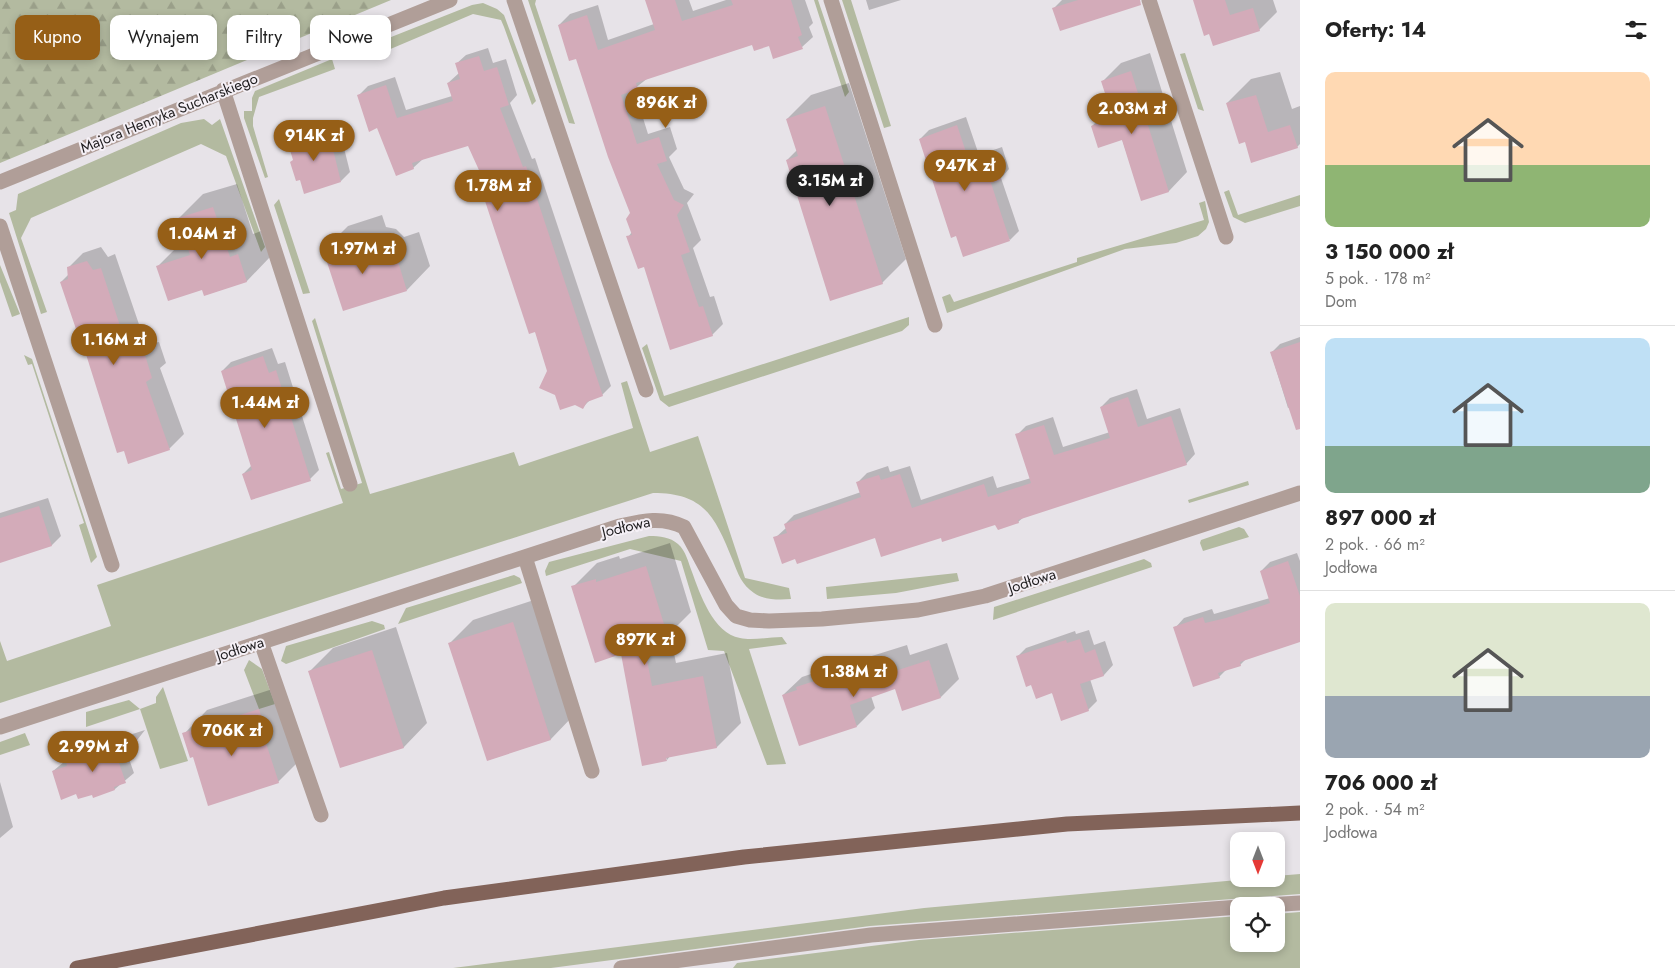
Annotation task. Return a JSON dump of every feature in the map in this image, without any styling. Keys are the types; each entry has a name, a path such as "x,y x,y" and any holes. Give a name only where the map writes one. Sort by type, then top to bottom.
{"main road":[{"path":"77,968 444,898 744,857 1068,824 1300,813"}],"street":[{"name":"Majora Henryka Sucharskiego","path":"0,182 223,90 450,0"},
{"path":"514,0 646,390"},
{"path":"831,0 935,325"},
{"path":"1149,0 1226,237"},
{"path":"223,90 350,484"},
{"path":"0,226 112,566"},
{"name":"Jodłowa","path":"0,727 525,556 620,526 651,519 674,522 684,527 726,606 736,616 750,620 770,621 877,615 918,610 985,596 1300,492"},
{"path":"525,556 592,772"},
{"path":"262,642 321,816"},
{"path":"1285,904 1300,903"},
{"path":"621,968 879,934 1230,908"}],"green space":[{"path":"0,0 391,0 355,15 310,15 310,34 300,38 300,15 227,15 227,60 247,60 0,163"},
{"path":"528,0 536,0 535,4 575,124 569,123"},
{"path":"814,0 818,0 849,92 845,97"},
{"path":"842,0 851,0 891,126 884,128"},
{"path":"483,3 497,9 504,15 536,101 532,105 501,20 473,14 391,49 391,37 472,5"},
{"path":"1185,53 1204,111 1198,109 1180,54"},
{"path":"332,60 335,69 259,97 253,118 253,126 268,177 265,178 244,118 244,111 252,111 252,98 255,91"},
{"path":"204,119 212,125 220,119 265,247 261,252 226,156 201,144 31,218 21,238 47,312 41,314 9,213 16,210 18,194 181,123"},
{"path":"1229,190 1238,215 1300,195 1300,206 1245,223 1233,217 1224,192"},
{"path":"279,199 310,293 303,294 274,205"},
{"path":"1205,201 1209,222 1206,229 1198,236 1176,243 1125,249 947,313 942,297 950,294 954,302 1077,262 1077,258 1204,220 1199,203"},
{"path":"0,265 20,314 12,317 0,282"},
{"path":"909,317 909,325 902,331 669,407 660,400 642,348 647,344 664,396"},
{"path":"315,318 370,494 514,452 519,466 633,428 621,383 627,381 650,452 698,436 745,578 789,588 791,599 762,597 754,593 743,583 727,545 713,520 696,503 685,497 653,493 0,703 0,641 7,661 111,626 97,585 343,503 326,453 329,452 341,489 362,483 312,321"},
{"path":"24,355 32,359 97,557 91,563 79,525 84,523 32,364 28,365"},
{"path":"1248,481 1249,485 1189,503 1188,500"},
{"path":"1239,527 1244,529 1249,537 1203,551 1200,543 1201,540"},
{"path":"649,536 668,538 681,547 709,611 722,629 731,635 745,639 782,637 787,644 749,649 786,764 767,765 724,651 708,650 681,561 630,549 546,576 545,571 549,562"},
{"path":"1144,559 1151,563 1152,567 993,620 994,607"},
{"path":"957,573 959,581 896,593 827,599 826,587"},
{"path":"514,575 520,578 522,583 398,624 406,608"},
{"path":"372,621 384,625 385,629 286,664 281,661 286,646"},
{"path":"249,660 262,669 275,704 259,709 244,670"},
{"path":"163,687 188,761 160,769 140,709 156,703 156,697"},
{"path":"129,700 140,709 86,727 86,712"},
{"path":"25,733 30,745 0,755 0,742"},
{"path":"1300,874 1300,894 1230,897 1230,899 870,926 551,968 453,968 924,908 1230,881 1230,888 1285,888 1285,875"},
{"path":"1300,912 1300,968 733,968 737,963 919,940 1230,917 1230,952 1285,952 1285,913"}],"building":[{"path":"645,0 675,0 682,21 733,5 731,0 791,0 802,35 798,37 803,49 773,59 769,46 754,51 752,45 636,83 638,89 621,95 637,144 659,137 667,161 657,164 674,200 684,205 677,215 690,252 681,255 699,307 703,306 713,336 670,350 644,267 638,269 626,236 632,235 626,219 630,213 608,157 576,59 569,61 558,25 587,15 598,50 655,30"},
{"path":"1078,0 1140,0 1141,5 1060,31 1052,8"},
{"path":"1193,0 1225,0 1230,15 1253,8 1260,31 1213,46 1209,34 1204,36"},
{"path":"479,56 484,71 497,67 509,105 500,108 523,167 526,166 603,396 587,402 583,409 575,405 560,410 555,395 539,388 547,371 535,332 529,334 482,192 488,190 468,146 412,163 414,169 396,176 377,128 369,132 357,95 386,85 397,118 453,101 447,83 460,79 455,63"},
{"path":"1131,71 1169,192 1141,201 1122,140 1098,148 1091,126 1113,118 1101,81"},
{"path":"1256,95 1268,132 1290,125 1298,148 1251,163 1245,142 1239,144 1226,103"},
{"path":"825,106 883,284 830,301 786,160 798,156 786,119"},
{"path":"957,125 970,164 993,156 1001,180 991,183 1010,241 963,257 956,236 951,238 919,139"},
{"path":"313,132 316,141 330,137 341,182 304,194 300,180 296,181 290,162 293,160 287,140"},
{"path":"213,207 230,257 238,254 247,282 204,296 202,290 168,301 156,266 190,255 178,218"},
{"path":"358,238 362,251 372,252 380,260 396,255 407,291 343,311 323,250"},
{"path":"87,261 93,270 101,268 128,350 136,348 140,356 145,355 152,378 146,382 170,450 128,464 124,451 117,453 79,332 77,332 60,282 68,279 67,267"},
{"path":"1300,342 1300,429 1296,430 1270,352"},
{"path":"263,356 269,373 276,370 311,481 251,500 242,474 252,470 221,371"},
{"path":"1128,397 1138,427 1171,416 1187,465 1018,520 1019,523 998,530 995,525 942,542 941,538 881,557 875,538 797,564 795,559 782,564 773,537 787,533 784,524 861,497 856,482 879,475 881,480 900,474 912,508 984,484 988,497 1031,483 1015,434 1044,425 1054,455 1110,438 1100,407"},
{"path":"39,506 52,546 0,563 0,518"},
{"path":"1288,561 1300,596 1300,642 1240,662 1241,666 1218,673 1220,678 1193,687 1173,627 1203,617 1205,623 1226,618 1270,603 1260,571"},
{"path":"646,566 668,637 644,644 652,686 703,676 717,748 666,758 667,761 642,766 621,654 595,663 571,586 596,579 596,582"},
{"path":"513,622 551,740 487,761 448,643"},
{"path":"1080,639 1085,653 1095,649 1104,676 1080,684 1089,711 1061,721 1052,693 1036,699 1031,685 1026,687 1016,656 1066,640 1067,643"},
{"path":"372,650 404,748 340,768 308,671"},
{"path":"929,660 941,698 902,711 895,689 850,705 857,727 799,746 782,695 797,690 796,687 824,678 825,681 840,676 841,678 889,663 892,672"},
{"path":"259,709 266,733 263,734 279,783 208,806 193,757 190,758 182,733"},
{"path":"138,737 119,763 126,783 114,787 115,790 93,798 92,795 78,799 76,794 61,800 52,771 67,766 66,761"}]}
